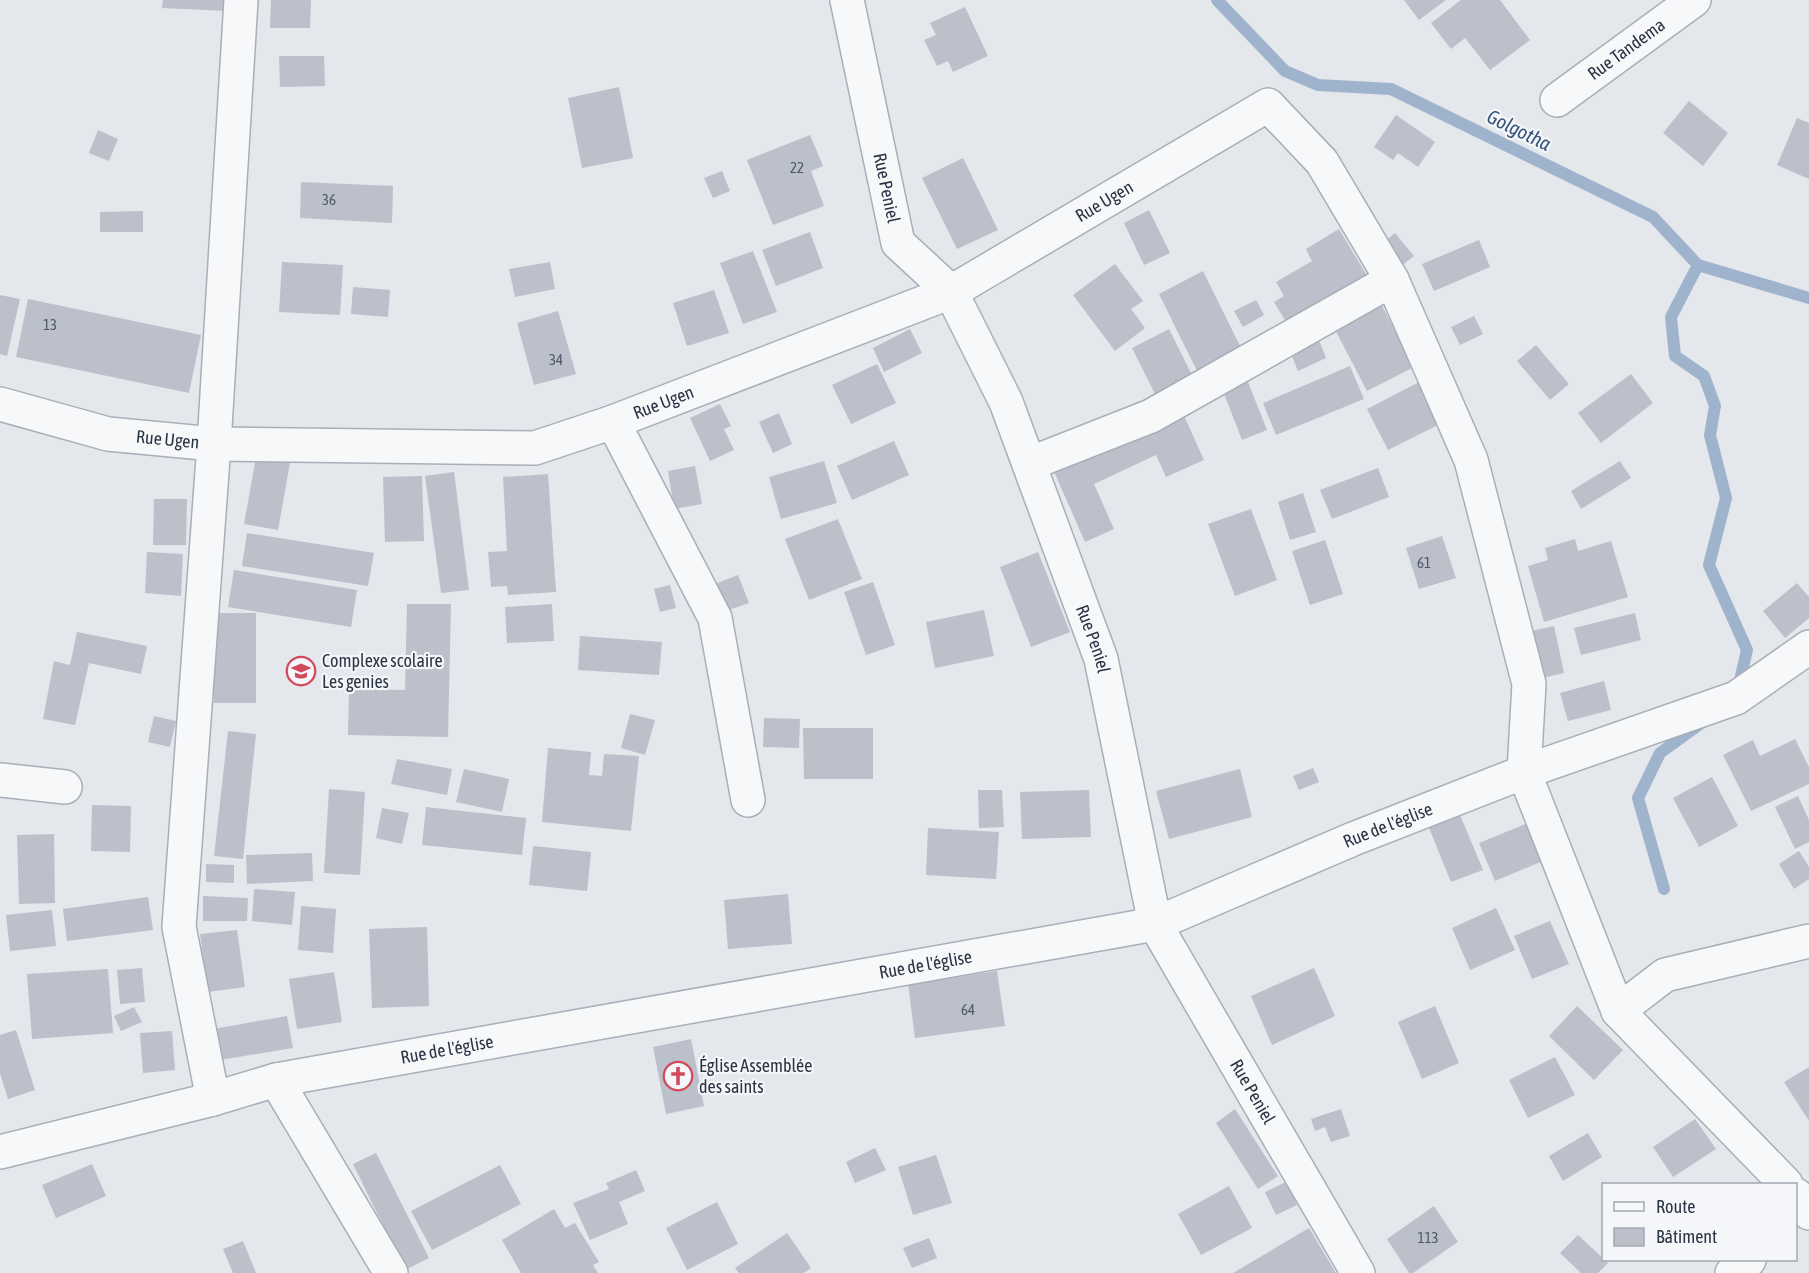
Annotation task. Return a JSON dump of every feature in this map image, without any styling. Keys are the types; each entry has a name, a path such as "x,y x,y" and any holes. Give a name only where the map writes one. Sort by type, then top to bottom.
{"street":[{"path":"213,1099 179,927 214,444 241,0"},
{"name":"Rue Peniel","path":"847,0 898,243 951,292 1006,402 1101,659 1155,924 1358,1273"},
{"name":"Rue Tandema","path":"1557,100 1694,0"},
{"name":"Rue Ugen","path":"0,404 108,434 214,444 535,448 613,422 951,292 1268,105 1322,162 1392,280"},
{"path":"1029,464 1151,416 1392,280 1471,460 1529,684 1524,772 1618,1011 1784,1183"},
{"path":"613,422 716,618 748,800"},
{"name":"Rue de l'église","path":"0,1152 213,1099 276,1080 1155,924 1353,839 1524,772 1736,698 1809,647"},
{"path":"0,780 65,787"},
{"path":"1618,1011 1665,975 1809,941"},
{"path":"276,1080 391,1273"},
{"path":"1797,1196 1809,1213 1797,1222"},
{"path":"1732,1273 1748,1261"}],"building":[{"path":"163,0 229,0 228,11 162,8"},
{"path":"271,0 311,0 310,28 270,28"},
{"path":"1404,0 1446,0 1419,20"},
{"path":"1461,0 1500,0 1530,40 1490,70 1465,38 1451,49 1431,23"},
{"path":"965,7 988,56 953,72 948,61 937,66 924,40 936,35 930,23"},
{"path":"279,56 324,56 325,86 280,87"},
{"path":"619,87 633,158 582,168 568,98"},
{"path":"1689,101 1728,133 1703,166 1663,133"},
{"path":"1396,115 1435,142 1418,167 1398,153 1393,160 1374,147"},
{"path":"1797,118 1809,123 1809,179 1777,165"},
{"path":"98,130 118,139 109,161 89,153"},
{"path":"810,135 823,166 811,171 824,206 773,225 747,160"},
{"path":"963,158 998,230 957,249 922,178"},
{"path":"722,171 730,191 713,198 704,178"},
{"path":"301,182 393,186 392,223 300,218"},
{"path":"1149,210 1170,253 1144,265 1124,223"},
{"path":"143,211 143,232 100,232 100,212"},
{"path":"1339,229 1372,284 1292,332 1274,302 1284,296 1276,282 1312,261 1306,249"},
{"path":"810,232 823,268 776,286 762,250"},
{"path":"1395,233 1414,256 1396,270 1377,247"},
{"path":"1479,240 1490,267 1434,291 1422,264"},
{"path":"753,251 777,312 743,324 720,263"},
{"path":"282,262 343,265 340,315 279,312"},
{"path":"550,262 555,289 515,297 509,269"},
{"path":"1115,264 1143,301 1131,309 1145,328 1115,351 1073,295"},
{"path":"1203,271 1243,352 1199,375 1159,294"},
{"path":"353,287 390,290 388,317 351,314"},
{"path":"714,290 729,333 687,346 673,303"},
{"path":"0,295 20,299 7,356 0,354"},
{"path":"1377,296 1414,367 1367,391 1330,320"},
{"path":"28,299 201,335 189,393 16,357"},
{"path":"1256,300 1264,315 1243,327 1234,311"},
{"path":"558,311 576,374 534,385 517,323"},
{"path":"1474,316 1483,334 1460,345 1451,327"},
{"path":"910,329 922,353 884,372 873,348"},
{"path":"1169,329 1196,383 1159,402 1132,348"},
{"path":"1316,332 1326,358 1298,371 1287,344"},
{"path":"1536,345 1569,384 1550,400 1517,361"},
{"path":"877,364 896,403 851,424 832,385"},
{"path":"1350,366 1364,399 1276,435 1263,403"},
{"path":"1631,374 1653,403 1601,443 1578,413"},
{"path":"1246,377 1267,430 1242,440 1221,386"},
{"path":"1427,378 1448,420 1388,450 1367,409"},
{"path":"720,404 731,426 724,429 734,450 710,461 690,418"},
{"path":"1181,409 1204,460 1166,477 1156,455 1094,484 1114,529 1085,542 1052,467"},
{"path":"779,413 792,444 773,453 759,422"},
{"path":"894,441 909,475 852,500 837,466"},
{"path":"256,457 290,463 278,530 244,524"},
{"path":"824,461 837,503 781,519 769,477"},
{"path":"1620,461 1631,478 1581,509 1571,491"},
{"path":"695,466 702,504 674,509 668,471"},
{"path":"1378,468 1389,497 1332,519 1320,490"},
{"path":"454,472 469,590 441,593 425,476"},
{"path":"548,474 556,592 508,595 507,586 491,587 488,552 507,551 503,477"},
{"path":"422,476 424,541 385,542 383,477"},
{"path":"1303,493 1316,532 1290,540 1278,502"},
{"path":"154,499 187,499 186,545 153,545"},
{"path":"1251,509 1277,580 1235,596 1208,524"},
{"path":"838,519 862,579 809,600 785,539"},
{"path":"247,533 374,553 368,586 242,566"},
{"path":"1442,536 1456,578 1419,589 1406,548"},
{"path":"1575,539 1578,551 1611,541 1628,597 1544,622 1528,566 1548,560 1545,548"},
{"path":"1325,540 1343,594 1310,605 1292,551"},
{"path":"147,552 183,554 181,596 145,593"},
{"path":"1038,552 1070,632 1031,647 1000,567"},
{"path":"234,570 357,590 351,627 228,607"},
{"path":"738,575 749,603 720,613 710,586"},
{"path":"873,582 895,645 866,655 844,592"},
{"path":"1797,583 1809,597 1809,618 1785,638 1763,611"},
{"path":"670,585 676,608 660,612 654,589"},
{"path":"407,604 451,604 448,737 348,735 349,689 405,690"},
{"path":"552,604 554,641 507,643 505,607"},
{"path":"984,610 994,656 935,668 926,622"},
{"path":"214,613 256,613 256,703 214,703"},
{"path":"1635,613 1641,640 1581,655 1574,628"},
{"path":"1554,626 1564,673 1538,679 1527,632"},
{"path":"77,632 147,646 141,674 89,663 75,725 43,719 54,661 70,665"},
{"path":"580,636 662,642 659,675 578,670"},
{"path":"1604,681 1611,710 1568,721 1560,693"},
{"path":"630,714 655,720 645,755 621,748"},
{"path":"154,716 176,721 170,747 148,742"},
{"path":"764,718 800,719 799,748 763,747"},
{"path":"803,728 873,728 873,779 804,779"},
{"path":"228,731 256,734 243,859 214,856"},
{"path":"1795,739 1809,767 1809,784 1751,811 1723,755 1753,740 1760,756"},
{"path":"548,748 591,752 589,775 602,776 604,754 639,756 631,831 542,822"},
{"path":"397,759 452,769 447,795 391,784"},
{"path":"1313,768 1319,782 1299,790 1293,776"},
{"path":"464,769 509,779 502,812 456,802"},
{"path":"1240,769 1252,817 1169,839 1156,791"},
{"path":"1712,777 1738,826 1699,847 1673,798"},
{"path":"329,789 365,792 360,875 324,873"},
{"path":"978,790 1002,790 1004,827 979,828"},
{"path":"1089,790 1091,837 1022,839 1020,792"},
{"path":"1798,796 1809,820 1809,842 1795,849 1775,807"},
{"path":"92,805 131,806 130,852 91,851"},
{"path":"426,807 526,818 522,855 422,845"},
{"path":"382,808 409,813 402,844 376,838"},
{"path":"1458,810 1483,870 1451,882 1427,823"},
{"path":"1528,823 1543,861 1495,881 1479,843"},
{"path":"928,828 999,832 996,879 926,875"},
{"path":"54,834 55,903 19,904 17,835"},
{"path":"533,846 591,852 587,891 529,885"},
{"path":"1799,851 1809,867 1809,879 1794,889 1779,864"},
{"path":"312,853 313,881 247,884 246,855"},
{"path":"206,864 234,865 234,883 206,882"},
{"path":"254,889 295,892 292,925 252,921"},
{"path":"788,894 792,944 728,949 724,900"},
{"path":"203,896 248,898 247,921 203,921"},
{"path":"148,897 153,930 67,941 63,909"},
{"path":"301,906 336,909 333,953 298,950"},
{"path":"1496,908 1515,950 1470,970 1452,928"},
{"path":"52,910 56,946 10,951 6,915"},
{"path":"1550,921 1569,964 1532,979 1514,936"},
{"path":"427,927 429,1006 372,1008 369,929"},
{"path":"237,930 245,987 208,992 200,934"},
{"path":"142,968 145,1002 120,1004 117,970"},
{"path":"1314,968 1335,1016 1272,1045 1251,996"},
{"path":"108,969 113,1033 32,1039 27,974"},
{"path":"997,971 1005,1026 915,1038 908,984"},
{"path":"334,972 342,1022 297,1029 289,979"},
{"path":"1435,1006 1459,1063 1422,1079 1398,1022"},
{"path":"1577,1006 1623,1050 1594,1080 1549,1036"},
{"path":"134,1007 142,1022 121,1031 114,1016"},
{"path":"287,1016 293,1048 214,1061 208,1030"},
{"path":"16,1030 35,1090 8,1099 0,1073 0,1035"},
{"path":"172,1031 175,1070 143,1073 140,1033"},
{"name":"Église Assemblée des saints","path":"691,1039 704,1106 666,1114 653,1047"},
{"path":"1555,1057 1575,1095 1528,1118 1509,1080"},
{"path":"1809,1067 1809,1121 1784,1082"},
{"path":"1235,1109 1278,1176 1258,1189 1216,1123"},
{"path":"1341,1109 1350,1136 1331,1142 1325,1127 1315,1131 1311,1119"},
{"path":"1695,1119 1716,1149 1673,1177 1653,1147"},
{"path":"1588,1133 1602,1157 1563,1181 1549,1156"},
{"path":"875,1148 886,1170 855,1183 846,1162"},
{"path":"376,1153 429,1258 405,1270 353,1164"},
{"path":"936,1155 952,1203 913,1215 898,1167"},
{"path":"92,1164 106,1196 56,1218 42,1185"},
{"path":"500,1165 521,1204 432,1250 411,1211"},
{"path":"636,1170 645,1191 619,1202 628,1224 590,1240 573,1203 609,1189 606,1183"},
{"path":"1286,1182 1297,1205 1276,1215 1265,1192"},
{"path":"1229,1186 1252,1228 1201,1255 1178,1214"},
{"path":"717,1202 738,1244 687,1270 666,1228"},
{"path":"1434,1206 1458,1242 1413,1273 1409,1273 1387,1239"},
{"path":"554,1209 565,1228 575,1223 599,1262 593,1265 598,1273 521,1273 502,1240"},
{"path":"1309,1228 1336,1273 1233,1273"},
{"path":"787,1233 811,1268 804,1273 739,1273 735,1268"},
{"path":"1578,1235 1602,1257 1602,1261 1608,1263 1598,1273 1581,1273 1560,1253"},
{"path":"929,1238 937,1258 912,1268 903,1248"},
{"path":"243,1241 256,1273 233,1273 223,1249"}],"waterway":[{"name":"Golgotha","path":"1217,0 1285,71 1318,85 1391,89 1653,217 1698,265 1809,298"},
{"path":"1698,265 1671,317 1675,356 1704,376 1715,406 1710,435 1726,498 1709,565 1747,650 1738,689"},
{"path":"1664,889 1638,798 1660,753 1700,724"}],"place":[{"name":"Complexe scolaire Les genies","path":"301,671"},
{"name":"Église Assemblée des saints","path":"678,1076"}]}
